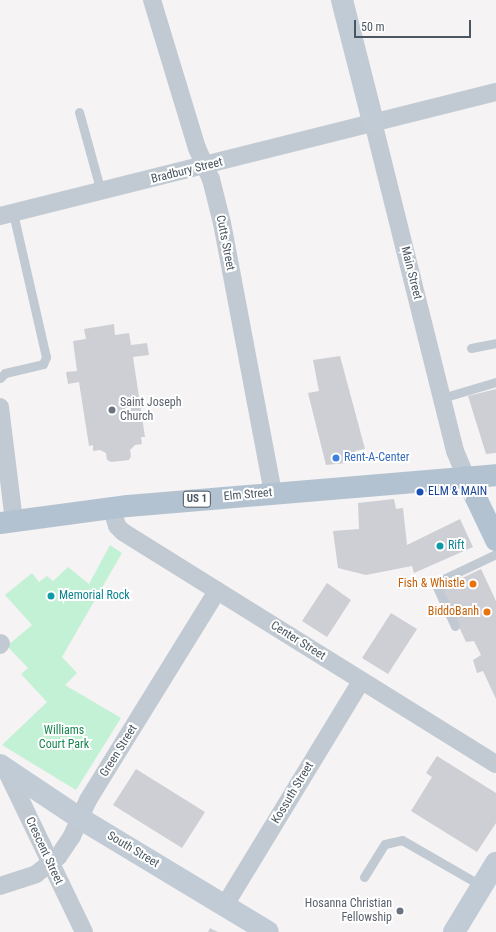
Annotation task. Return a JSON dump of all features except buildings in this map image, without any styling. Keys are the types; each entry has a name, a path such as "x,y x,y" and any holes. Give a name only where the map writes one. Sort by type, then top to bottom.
{"main road":[{"name":"Elm Street","path":"7,522 111,508 496,475"},
{"name":"Main Street","path":"466,477 496,540"}],"street":[{"name":"Cutts Street","path":"152,0 197,148 206,166 222,222 273,493"},
{"name":"Main Street","path":"342,0 458,462 466,477"},
{"name":"Bradbury Street","path":"6,215 496,92"},
{"path":"0,407 7,522"},
{"name":"Center Street","path":"111,508 118,526 123,532 496,764"},
{"name":"Green Street","path":"0,886 36,874 50,865 65,847 81,819 88,800 217,591"},
{"name":"Kossuth Street","path":"225,905 361,681"},
{"name":"South Street","path":"3,768 81,819 268,932"},
{"name":"Crescent Street","path":"3,768 84,932"},
{"path":"454,932 496,863"}],"lane":[{"path":"79,112 101,192"},
{"path":"0,378 5,373 43,364 46,357 6,215"},
{"path":"471,348 496,343"},
{"path":"442,398 496,382"},
{"path":"455,626 435,583 496,554"},
{"path":"364,877 385,844 402,840 482,886"}],"green space":[{"name":"Williams Court Park","path":"110,545 122,553 62,657 77,673 65,685 121,718 76,790 2,745 47,702 21,674 28,668 7,646 32,625 5,595 32,573 39,582 47,576 53,581 68,567 89,584"}],"place":[{"name":"Saint Joseph Church","path":"112,410"},
{"name":"Rent-A-Center","path":"336,458"},
{"name":"ELM & MAIN","path":"420,492"},
{"name":"Rift","path":"440,546"},
{"name":"Fish & Whistle","path":"473,584"},
{"name":"Memorial Rock","path":"51,596"},
{"name":"BiddoBanh","path":"487,612"},
{"name":"Hosanna Christian Fellowship","path":"400,911"}]}
